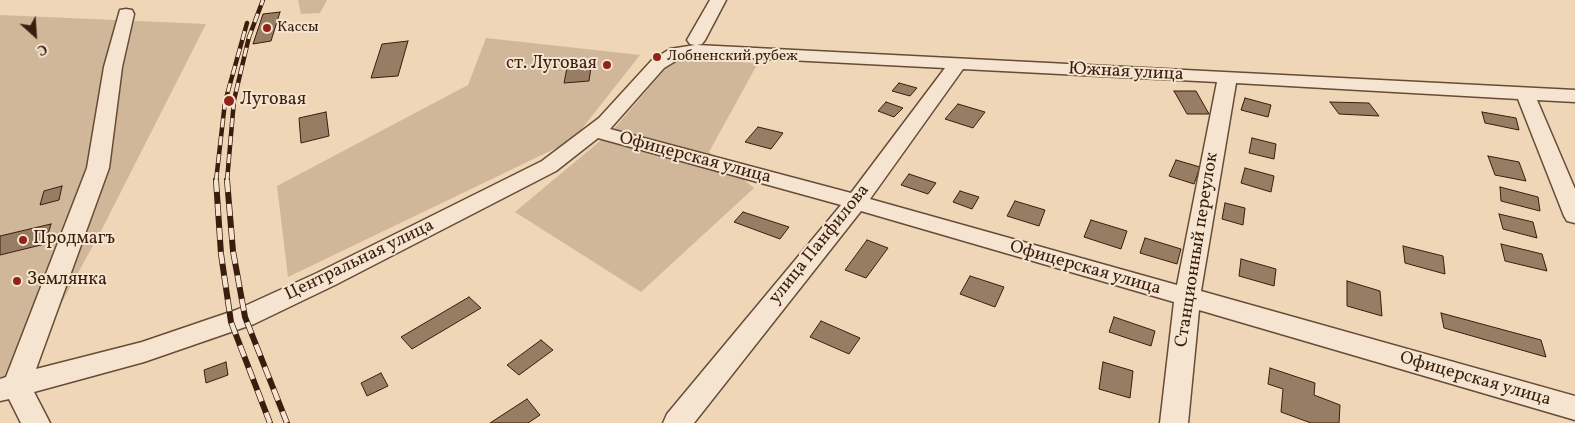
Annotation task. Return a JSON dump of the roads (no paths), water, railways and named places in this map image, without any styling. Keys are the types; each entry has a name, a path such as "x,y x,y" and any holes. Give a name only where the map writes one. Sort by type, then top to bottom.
{"street":[{"path":"696,40 718,0"},
{"path":"36,423 8,388 98,168 113,67 126,14"},
{"name":"Южная улица","path":"676,53 691,50 1526,95 1575,96"},
{"name":"Центральная улица","path":"8,388 144,352 251,314 326,279 549,166 606,122 658,64 676,53"},
{"name":"улица Панфилова","path":"677,423 856,202 958,63"},
{"name":"Станционный переулок","path":"1174,423 1187,298 1227,79"},
{"path":"1526,95 1575,216"},
{"name":"Офицерская улица","path":"594,131 856,202 1575,408"}],"railway":[{"path":"227,181 234,100 249,37 263,0"},
{"path":"216,181 225,102 247,23"},
{"path":"216,181 221,254 231,322 270,423"},
{"path":"227,181 233,251 245,317 287,423"}],"place":[{"name":"Кассы","path":"267,28"},
{"name":"Лобненский рубеж","path":"657,57"},
{"name":"ст. Луговая","path":"607,65"},
{"name":"Луговая","path":"229,101"},
{"name":"Продмагъ","path":"23,240"},
{"name":"Землянка","path":"17,281"}]}
